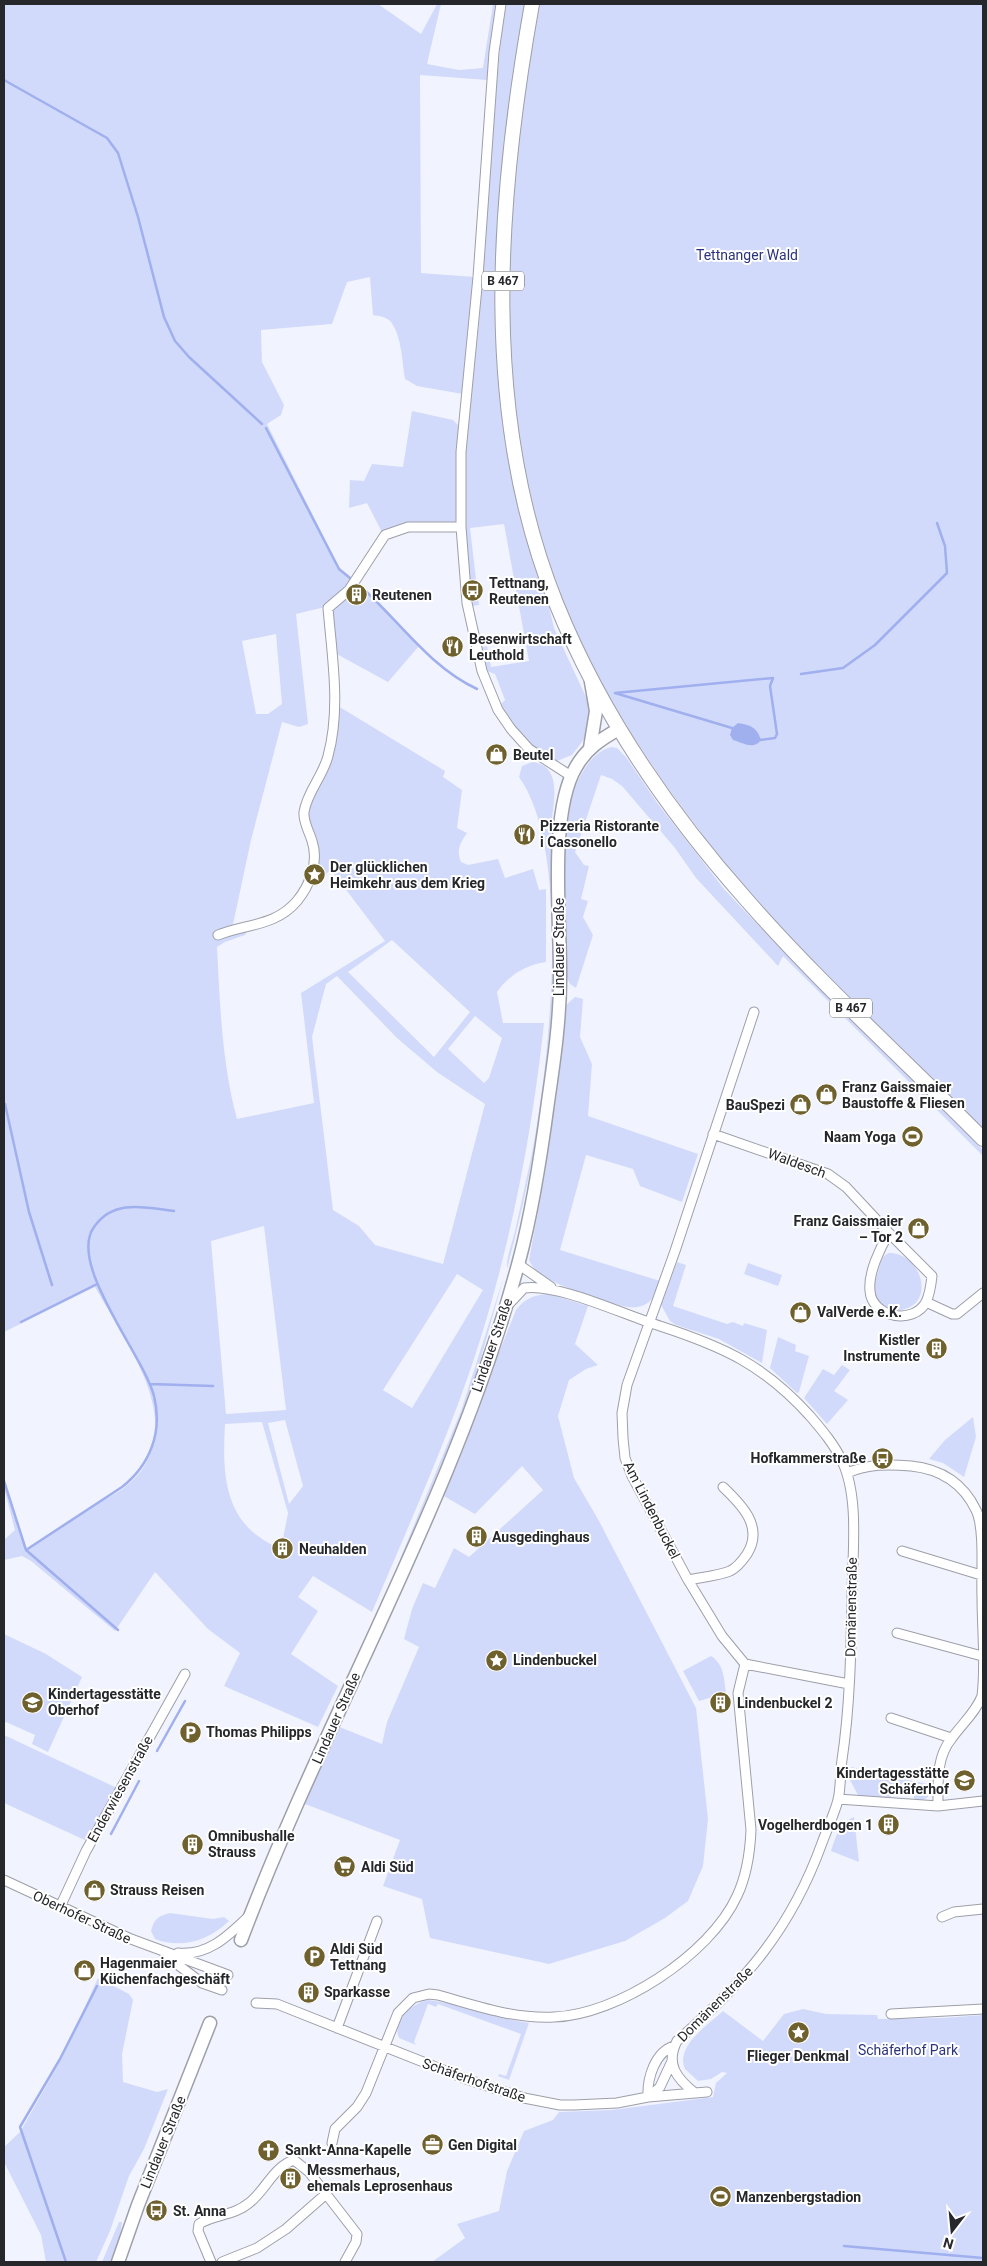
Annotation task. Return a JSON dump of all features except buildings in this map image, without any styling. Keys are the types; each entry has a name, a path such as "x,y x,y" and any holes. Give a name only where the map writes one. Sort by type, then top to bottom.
{"main road":[{"name":"B 467","path":"532,4 516,106 506,204 503,284 504,354 513,437 530,520 554,600 590,677 619,729 664,796 744,897 783,940 983,1139"},
{"path":"590,677 596,711 590,748"},
{"name":"Lindauer Straße","path":"241,1940 332,1725 437,1493 503,1315 518,1264 532,1202 542,1146 558,1023 561,943 560,832 564,798 571,776 590,748 619,729"},
{"name":"Lindauer Straße","path":"118,2262 138,2204 210,2023"}],"street":[{"path":"501,4 494,52 478,277 461,452 461,528 467,603 472,634 489,692 502,716 520,740 542,759 571,776"},
{"path":"218,935 253,927 284,913 308,884 315,854 305,823 305,810 328,757 335,708 328,608 349,590 385,535 408,527 461,528"},
{"path":"650,1323 754,1012"},
{"name":"Waldesch","path":"714,1134 828,1174 846,1187 932,1276 926,1302"},
{"path":"889,1233 882,1245 870,1291 875,1305 887,1314 904,1316 920,1309 926,1302 952,1314 957,1314 983,1293"},
{"name":"Domänenstraße","path":"518,1264 554,1289 712,1344 762,1371 795,1400 824,1432 842,1460 847,1473 851,1497 853,1532 849,1684 847,1724 838,1800 806,1883 791,1913 773,1942 727,1996 677,2041 674,2046 672,2061 658,2090 648,2097"},
{"name":"Domänenstraße","path":"503,1315 513,1297 524,1288 554,1289"},
{"name":"Am Lindenbuckel","path":"650,1323 627,1385 622,1413 626,1458 632,1476 688,1580 722,1636 744,1664"},
{"path":"847,1473 861,1467 882,1464 931,1469 948,1476 959,1485 980,1511 983,1685 980,1702 944,1749 939,1768 938,1806"},
{"path":"688,1580 731,1570 743,1560 752,1542 753,1530 749,1515 723,1487"},
{"path":"902,1551 981,1575"},
{"path":"897,1633 982,1656"},
{"path":"332,2142 335,2129 357,2107 366,2093 398,2013 408,2001 420,1995 438,1995 494,2011 532,2017 555,2018 580,2014 599,2009 635,1994 672,1968 710,1935 736,1898 746,1871 750,1852 749,1795 738,1693 744,1664 849,1684"},
{"name":"Enderwiesenstraße","path":"60,1907 84,1854 185,1674"},
{"path":"891,1718 951,1738"},
{"path":"838,1800 938,1806 983,1801"},
{"name":"Oberhofer Straße","path":"4,1880 60,1907 161,1951 228,1975"},
{"path":"942,1917 954,1912 983,1908"},
{"name":"Oberhofer Straße","path":"161,1951 187,1954 203,1951 230,1934 251,1915"},
{"path":"337,2028 377,1921"},
{"name":"Oberhofer Straße","path":"161,1951 182,1970 202,1982 222,1990"},
{"name":"Schäferhofstraße","path":"256,2003 277,2004 489,2087 524,2098 560,2105 617,2103 648,2097 707,2092"},
{"path":"891,2014 983,2009"},
{"name":"Domänenstraße","path":"648,2097 649,2082 657,2059 665,2049 674,2046"},
{"path":"672,2061 674,2072 695,2093"},
{"path":"211,2262 198,2231 198,2227 202,2222 225,2216 244,2208 257,2197 281,2166 294,2160 309,2172 357,2234 356,2242 345,2262"},
{"path":"222,2262 257,2248 286,2229 326,2194"}],"green space":[{"path":"4,4 378,4 421,34 437,4 441,4 427,64 459,70 483,68 493,4 496,4 487,80 420,75 421,273 475,277 463,394 417,386 405,379 401,350 395,328 387,319 373,315 370,277 347,282 332,324 261,330 262,362 284,405 281,415 267,424 340,569 354,580 325,607 296,614 308,724 299,727 282,722 251,840 232,929 247,931 245,935 217,947 225,1056 237,1119 314,1103 301,993 385,941 331,870 315,882 310,880 314,870 305,816 321,778 338,706 445,771 443,777 462,790 457,828 467,833 460,847 461,862 468,865 498,859 505,878 533,869 539,890 546,889 546,962 518,972 497,992 503,1023 544,1023 526,1150 509,1233 488,1315 452,1421 372,1612 313,1576 298,1597 318,1611 291,1654 338,1686 318,1727 224,1686 240,1653 208,1629 155,1572 115,1631 31,1561 22,1556 4,1560 4,1540 15,1530 4,1488 4,1478 27,1550 97,1503 121,1490 143,1468 154,1443 155,1417 149,1390 138,1363 95,1287 4,1332","holes":["276,634 282,704 268,714 256,714 242,641","392,940 470,1012 434,1057 348,972","337,976 397,1038 437,1072 485,1104 443,1264 375,1245 359,1226 333,1210 312,1037 326,984","475,1016 502,1038 489,1078 484,1083 448,1049","264,1226 286,1410 226,1414 211,1241","457,1274 483,1290 412,1408 383,1390","285,1420 303,1486 289,1504 268,1423","262,1422 288,1513 282,1544 274,1546 256,1535 243,1522 230,1497 224,1453 225,1424"]},
{"path":"504,4 527,4 497,339 554,628 592,710 588,734 572,755 557,761 533,748 509,720 500,705 505,700 495,674 484,670 479,648 487,646 491,667 529,661 504,524 470,528 479,605 472,606 465,528 463,475 481,302 488,180"},
{"name":"Tettnanger Wald","path":"538,4 983,4 983,1133 787,936 723,863 637,742 599,678 567,613 545,553 530,496 519,439 510,352 509,264 511,221 525,90"},
{"path":"412,411 453,420 459,426 456,474 457,520 452,526 410,526 385,538 367,503 349,508 350,480 364,481 372,464 403,467"},
{"path":"359,583 419,646 388,682 333,652 331,613"},
{"path":"612,747 617,748 626,757 658,804 724,889 779,947 983,1150 983,1156 783,956 778,966 696,878 675,848 622,786 612,779 601,775 575,852 584,865 589,866 581,899 588,901 583,917 593,935 576,988 570,984 567,978 564,889 566,844 571,802 580,777 590,761 597,754"},
{"path":"532,762 542,765 549,770 553,778 554,788 551,826 553,993 543,1097 524,1201 507,1269 538,1119 549,1018 552,962 551,907 546,856 536,811 519,777 522,766"},
{"path":"575,997 583,999 580,1037 592,1064 588,1116 698,1154 682,1202 640,1186 633,1169 586,1155 560,1250 660,1281 651,1300 640,1307 628,1307 609,1302 557,1284 539,1273 529,1260 545,1174 565,1006"},
{"path":"889,1253 897,1254 910,1261 919,1274 922,1289 920,1296 917,1302 906,1309 892,1310 885,1308 876,1298 875,1285 880,1263 884,1256"},
{"path":"677,1262 686,1265 673,1306 727,1324 733,1322 743,1326 744,1323 767,1330 762,1363 719,1339 676,1325 670,1321 661,1305"},
{"path":"748,1263 782,1275 778,1286 744,1274"},
{"path":"504,1276 479,1365 453,1437 401,1560 461,1411"},
{"path":"549,1294 588,1306 575,1344 598,1365 586,1369 569,1380 558,1416 574,1478 599,1521 696,1708 708,1819 703,1866 688,1901 665,1918 625,1941 549,1964 430,1938 422,1899 383,1886 400,1840 305,1804 337,1726 382,1744 387,1722 419,1647 404,1639 412,1609 423,1583 435,1588 454,1548 469,1557 543,1490 522,1466 475,1514 442,1495 516,1310 530,1298"},
{"path":"778,1337 796,1345 795,1351 809,1356 799,1392 797,1393 770,1368"},
{"path":"842,1365 850,1370 834,1391 848,1400 827,1424 804,1398 823,1369 834,1375"},
{"path":"973,1417 976,1437 964,1477 943,1463 929,1459 945,1440"},
{"path":"4,1634 46,1654 82,1677 48,1752 32,1744 35,1735 6,1722 4,1723"},
{"path":"711,1656 719,1663 724,1677 726,1693 699,1701 683,1671"},
{"path":"4,1735 117,1788 87,1841 4,1803"},
{"path":"851,1767 931,1785 928,1797 923,1800 914,1800 914,1794 891,1793 890,1801 859,1797 850,1780"},
{"path":"854,1817 859,1862 831,1851 841,1827"},
{"path":"170,1913 213,1919 224,1917 229,1921 212,1934 194,1941 175,1943 155,1939 151,1931 155,1921 162,1915"},
{"path":"98,1978 129,1994 133,2000 122,2054 123,2082 157,2092 168,2089 144,2149 129,2176 110,2231 96,2262 46,2262 41,2235 4,2162 4,2147 20,2132 61,2060"},
{"path":"428,2000 529,2023 509,2080 498,2076 499,2074 506,2076 521,2034 438,2004 436,2007 428,2004 414,2042 416,2045 399,2038 397,2032 401,2019 410,2009"},
{"name":"Schäferhof Park","path":"803,2009 826,2014 877,2015 878,2019 983,2015 983,2262 432,2262 465,2238 457,2224 499,2211 507,2171 524,2131 553,2120 559,2112 612,2110 713,2097 716,2083 727,2073 722,2072 711,2079 698,2081 685,2069 683,2060 689,2044 702,2029 723,2011 763,2041 784,2014"},
{"path":"119,2222 122,2222 120,2237 110,2262 102,2262"}],"water":[{"path":"738,723 753,727 761,740 752,745 733,740 730,735 732,728"}],"waterway":[{"path":"4,80 107,138 118,153 138,217 164,317 175,341 189,357 262,424"},
{"path":"266,428 339,569 350,578"},
{"path":"801,674 843,668 875,645 947,573 945,546 937,523"},
{"path":"359,585 429,655 460,680 477,689"},
{"path":"773,678 770,686 777,734 775,738 761,740 732,728 615,693 773,678"},
{"path":"5,1104 29,1212 52,1285"},
{"path":"26,1550 122,1487 140,1469 152,1447 157,1422 154,1396 137,1358 98,1286 91,1263 88,1243 94,1227 110,1212 130,1207 174,1211"},
{"path":"21,1322 97,1284"},
{"path":"150,1384 213,1386"},
{"path":"4,1481 26,1550 118,1630"},
{"path":"157,1751 185,1701"},
{"path":"111,1834 139,1781"},
{"path":"66,2262 20,2127 60,2059 97,1986"},
{"path":"844,2246 983,2258"}],"place":[{"name":"Tettnang, Reutenen","path":"473,591"},
{"name":"Reutenen","path":"356,595"},
{"name":"Besenwirtschaft Leuthold","path":"453,647"},
{"name":"Beutel","path":"497,755"},
{"name":"Pizzeria Ristorante i Cassonello","path":"524,834"},
{"name":"Der glücklichen Heimkehr aus dem Krieg","path":"314,875"},
{"name":"Franz Gaissmaier Baustoffe & Fliesen","path":"826,1095"},
{"name":"BauSpezi","path":"801,1105"},
{"name":"Naam Yoga","path":"912,1137"},
{"name":"Franz Gaissmaier – Tor 2","path":"919,1229"},
{"name":"ValVerde e.K.","path":"801,1312"},
{"name":"Kistler Instrumente","path":"936,1348"},
{"name":"Hofkammerstraße","path":"882,1458"},
{"name":"Ausgedinghaus","path":"476,1537"},
{"name":"Neuhalden","path":"283,1549"},
{"name":"Lindenbuckel","path":"497,1660"},
{"name":"Kindertagesstätte Oberhof","path":"32,1702"},
{"name":"Lindenbuckel 2","path":"721,1703"},
{"name":"Thomas Philipps","path":"190,1732"},
{"name":"Kindertagesstätte Schäferhof","path":"965,1781"},
{"name":"Vogelherdbogen 1","path":"889,1825"},
{"name":"Omnibushalle Strauss","path":"192,1844"},
{"name":"Aldi Süd","path":"345,1867"},
{"name":"Strauss Reisen","path":"94,1890"},
{"name":"Aldi Süd Tettnang","path":"314,1957"},
{"name":"Hagenmaier Küchenfachgeschäft","path":"84,1971"},
{"name":"Sparkasse","path":"308,1992"},
{"name":"Flieger Denkmal","path":"798,2033"},
{"name":"Gen Digital","path":"432,2145"},
{"name":"Sankt-Anna-Kapelle","path":"269,2150"},
{"name":"Messmerhaus, ehemals Leprosenhaus","path":"291,2178"},
{"name":"Manzenbergstadion","path":"720,2197"},
{"name":"St. Anna","path":"157,2211"}]}
